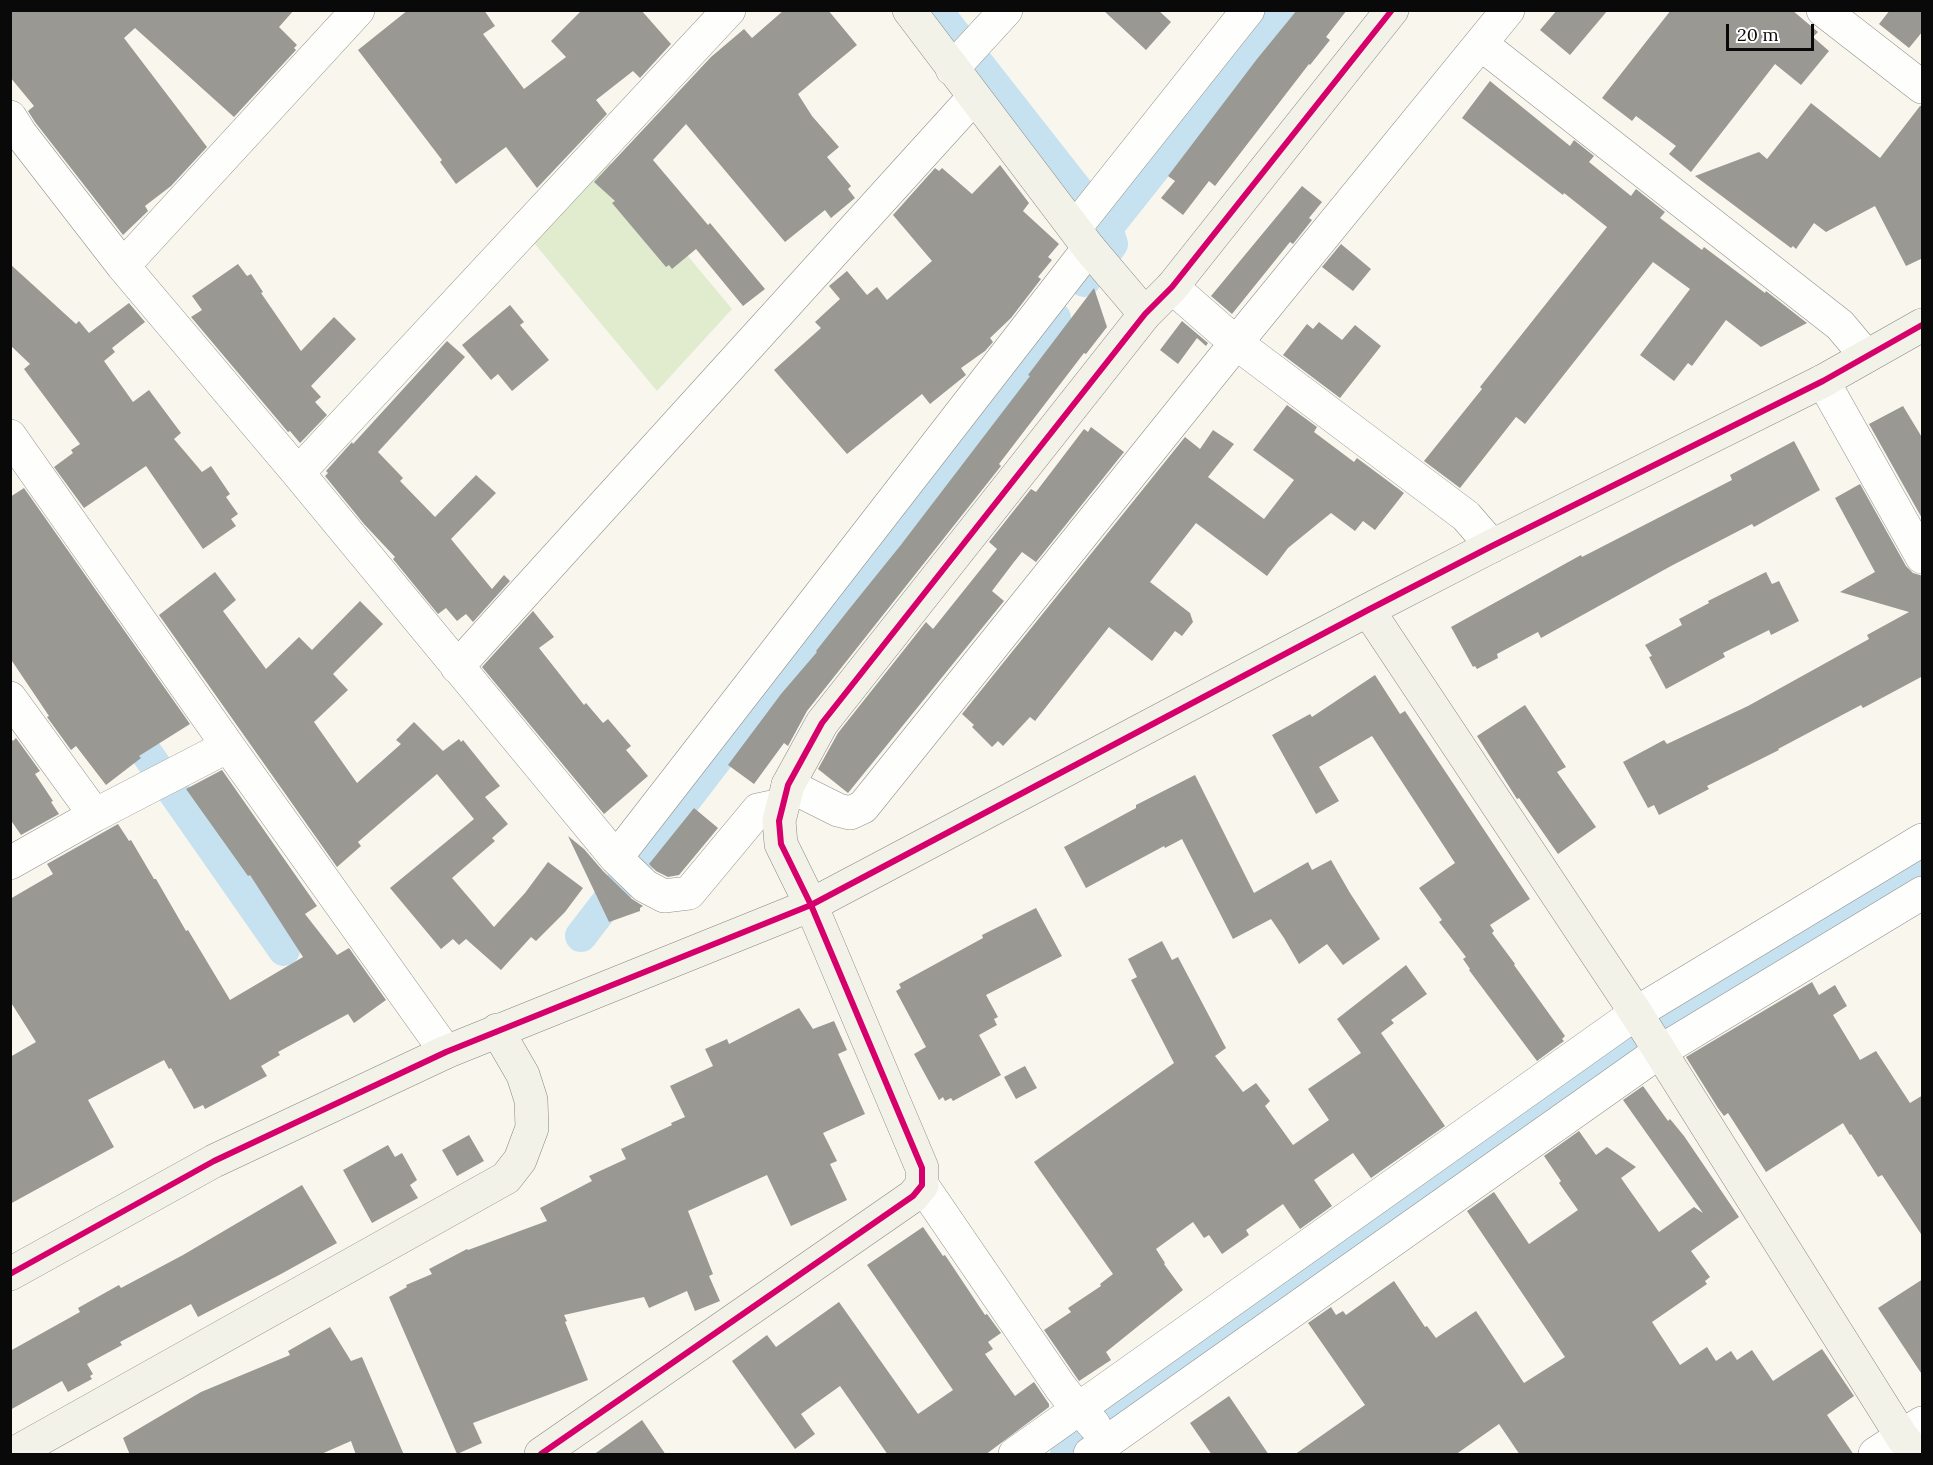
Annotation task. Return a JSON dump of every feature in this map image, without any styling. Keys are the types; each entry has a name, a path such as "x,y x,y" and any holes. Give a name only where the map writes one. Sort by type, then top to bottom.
{"street":[{"path":"123,266 358,10"},
{"path":"298,474 729,10"},
{"path":"909,10 1082,238 1145,314"},
{"path":"952,69 1006,10"},
{"path":"616,858 1082,238 1248,10"},
{"path":"1093,1432 922,1185 922,1168 811,905 781,844 779,821 785,795 822,723 1145,314 1172,287 1392,10"},
{"path":"10,117 123,266 616,858 645,886 664,896 689,893 758,810 785,795 850,813 863,807 1236,343 1508,10"},
{"path":"1823,10 1923,87"},
{"path":"1481,44 1840,325 1866,356"},
{"path":"457,667 974,97"},
{"path":"1172,287 1236,343 1466,516 1492,546"},
{"path":"10,1274 213,1161 446,1052 811,905 1368,610 1823,381 1923,325"},
{"path":"1823,381 1923,557"},
{"path":"10,436 446,1052"},
{"path":"1368,610 1914,1438 1875,1455"},
{"path":"10,698 95,815"},
{"path":"10,863 95,815 228,746"},
{"path":"1015,1455 1093,1432 1923,840"},
{"path":"1093,1432 1648,1034 1923,892"},
{"path":"14,1455 506,1179 520,1160 532,1128 531,1100 523,1075 497,1030"},
{"path":"541,1455 913,1196 922,1185"}],"green space":[{"path":"597,147 732,309 657,391 520,226"}],"building":[{"path":"10,10 294,10 279,27 297,45 294,48 296,50 234,117 135,28 124,38 207,147 171,186 145,206 148,211 123,235 35,122 28,111 34,106 10,77"},
{"path":"408,10 484,10 495,26 483,34 524,89 566,57 551,41 582,10 641,10 671,44 640,78 633,71 596,100 607,114 537,188 506,147 456,184 440,162 442,160 358,50"},
{"path":"784,10 828,10 857,45 798,94 812,116 839,147 827,157 851,186 848,189 855,198 831,218 825,210 785,242 686,124 653,160 765,289 743,306 696,249 672,269 669,265 666,267 612,203 615,201 594,182 711,57 744,29 752,38"},
{"path":"1103,10 1158,10 1171,22 1146,50"},
{"path":"1297,10 1347,10 1326,37 1330,40 1215,186 1209,181 1183,215 1161,198 1175,181 1168,176"},
{"path":"1557,10 1608,10 1570,55 1540,30"},
{"path":"1671,10 1792,10 1818,32 1813,37 1829,51 1801,85 1775,64 1691,172 1669,154 1676,146 1636,116 1632,121 1602,98"},
{"path":"1890,10 1923,10 1923,31 1909,48 1879,24"},
{"path":"1490,81 1570,146 1574,140 1594,156 1589,162 1631,196 1636,189 1665,212 1660,218 1702,250 1704,247 1765,293 1766,291 1807,323 1761,347 1726,320 1692,366 1688,363 1674,381 1640,355 1690,289 1653,262 1525,424 1516,417 1460,488 1424,461 1607,227 1462,118"},
{"path":"1811,103 1880,158 1923,105 1923,258 1906,266 1875,206 1826,232 1814,223 1796,249 1793,246 1791,248 1695,176 1759,152 1767,159"},
{"path":"1000,165 1029,203 1023,211 1059,244 1048,257 1052,260 1038,277 1041,279 1011,318 990,338 993,342 985,351 961,368 966,375 930,404 922,394 847,454 774,370 821,328 815,322 840,299 829,286 847,271 867,295 877,287 887,300 932,261 893,215 935,168 939,171 942,168 972,194"},
{"path":"1302,186 1322,202 1309,218 1312,220 1293,244 1290,242 1232,314 1211,296"},
{"path":"1341,244 1371,269 1353,291 1322,267"},
{"path":"10,264 76,324 79,321 89,333 129,303 145,322 112,348 115,352 104,361 133,402 149,390 181,433 174,439 202,472 211,466 230,494 226,497 238,514 231,519 236,526 203,549 146,466 84,508 54,467 73,453 71,450 80,444 24,369 30,364 10,345"},
{"path":"238,264 247,276 251,274 263,292 261,293 301,351 334,317 356,339 311,386 321,397 315,402 327,415 300,443 290,431 288,432 191,317 202,310 192,296"},
{"path":"1094,288 1107,327 1086,354 1084,353 999,464 1001,466 807,711 788,746 784,743 754,784 728,765 781,694 900,546"},
{"path":"510,305 524,322 520,325 549,360 512,391 498,374 491,380 462,345"},
{"path":"1182,321 1208,343 1206,346 1197,338 1178,364 1160,350"},
{"path":"1319,322 1342,340 1355,325 1381,346 1340,398 1283,355 1307,324 1313,329"},
{"path":"447,341 465,357 378,452 403,478 400,481 435,517 476,475 496,493 451,539 492,589 504,575 510,581 473,622 466,614 457,621 446,608 438,614 393,559 395,557 364,524 325,476 328,473 326,471 352,442 353,444"},
{"path":"1287,405 1317,427 1314,432 1354,462 1357,458 1404,493 1375,530 1363,521 1355,531 1331,513 1288,548 1267,576 1196,523 1150,582 1190,613 1193,622 1182,636 1175,631 1152,661 1109,627 1035,721 1030,717 1003,746 998,741 992,747 962,714 1185,437 1200,449 1213,430 1234,444 1208,477 1264,519 1294,480 1253,450"},
{"path":"1903,406 1923,439 1923,520 1869,424"},
{"path":"1091,427 1124,452 1036,562 1022,552 992,591 1004,601 848,793 818,769 838,733 926,622 933,629 997,549 989,542 1031,489 1036,492 1084,429 1088,432"},
{"path":"1794,441 1820,490 1754,527 1752,524 1671,566 1541,638 1538,632 1497,654 1498,658 1477,669 1473,667 1451,627 1581,555 1582,557 1732,480 1730,475"},
{"path":"1860,484 1906,566 1913,573 1923,576 1923,676 1863,708 1861,705 1707,786 1709,789 1659,815 1654,805 1648,808 1623,762 1664,740 1667,744 1748,706 1869,639 1867,635 1909,612 1840,592 1875,572 1835,498"},
{"path":"24,488 190,724 139,756 141,758 106,785 76,746 71,750 10,658 10,497"},
{"path":"215,572 236,600 223,611 266,669 299,637 312,650 360,601 383,624 333,674 348,690 314,722 357,783 401,744 396,740 414,722 443,751 459,739 461,742 463,740 500,786 485,797 508,824 492,838 495,841 452,878 494,927 525,893 548,862 583,888 565,912 536,941 531,937 501,970 466,939 459,945 453,939 441,949 390,888 474,819 437,774 358,842 361,846 337,867 159,615"},
{"path":"1766,572 1772,584 1779,581 1799,621 1771,635 1769,630 1723,653 1725,657 1666,689 1645,645 1682,625 1679,619 1709,603 1708,601"},
{"path":"533,611 554,637 539,648 584,705 586,703 603,723 608,719 631,746 626,750 648,776 604,814 482,667"},
{"path":"1375,675 1400,714 1405,711 1530,899 1490,925 1494,931 1492,933 1565,1036 1562,1039 1564,1041 1537,1061 1469,970 1463,959 1466,957 1439,922 1442,920 1419,888 1455,863 1372,736 1319,767 1339,801 1316,814 1272,735 1310,714 1312,717"},
{"path":"1525,705 1566,767 1557,772 1596,827 1558,854 1519,798 1517,799 1477,736"},
{"path":"10,737 13,741 16,738 40,771 35,774 59,814 21,835 10,819"},
{"path":"222,770 317,906 305,914 337,955 349,948 386,1000 354,1023 348,1014 278,1052 280,1055 261,1066 267,1076 205,1109 203,1105 194,1109 164,1060 88,1100 114,1147 10,1204 10,1057 36,1042 10,1001 10,899 53,874 47,864 118,824 156,879 230,1000 303,957 250,875 248,876 186,789"},
{"path":"1195,775 1254,893 1308,862 1312,870 1331,860 1380,939 1343,965 1327,944 1299,964 1271,919 1233,939 1182,839 1165,848 1164,846 1086,888 1064,847 1136,808 1136,805"},
{"path":"694,808 718,828 679,875 668,877 656,871 649,864"},
{"path":"568,836 584,849 632,899 643,906 640,911 609,922"},
{"path":"1036,908 1062,956 986,995 998,1017 994,1019 997,1025 979,1035 1001,1075 953,1101 951,1098 945,1101 943,1097 939,1100 914,1054 926,1047 896,991 901,988 899,984 983,938 982,935"},
{"path":"1162,941 1172,960 1178,957 1226,1048 1215,1056 1243,1092 1256,1083 1270,1101 1265,1106 1293,1145 1329,1120 1308,1089 1361,1053 1337,1019 1406,965 1427,994 1391,1020 1394,1023 1381,1033 1445,1126 1371,1178 1353,1153 1314,1180 1332,1206 1300,1229 1283,1204 1246,1230 1249,1235 1222,1254 1209,1235 1204,1238 1193,1222 1156,1249 1183,1290 1106,1352 1111,1360 1079,1381 1044,1330 1071,1312 1068,1308 1101,1286 1100,1284 1113,1274 1034,1162 1174,1063 1131,980 1137,977 1128,959"},
{"path":"1812,982 1819,995 1835,985 1847,1006 1833,1015 1860,1060 1876,1051 1910,1103 1923,1095 1923,1237 1882,1175 1878,1177 1843,1123 1766,1172 1728,1113 1724,1116 1718,1108 1686,1057"},
{"path":"799,1008 813,1029 834,1021 847,1050 838,1054 865,1114 823,1133 837,1161 830,1164 847,1200 791,1226 767,1175 688,1211 713,1274 709,1276 720,1301 695,1311 687,1291 649,1308 644,1297 564,1315 588,1380 473,1423 482,1443 457,1454 389,1297 407,1287 406,1285 432,1274 429,1269 467,1249 547,1221 540,1208 592,1181 589,1176 626,1159 621,1149 685,1117 670,1086 713,1066 705,1049 727,1039 729,1044"},
{"path":"1025,1066 1037,1088 1016,1099 1004,1077"},
{"path":"1643,1086 1668,1121 1670,1119 1684,1136 1739,1217 1691,1251 1710,1277 1705,1281 1707,1284 1652,1322 1680,1365 1707,1347 1716,1361 1731,1351 1737,1360 1752,1350 1773,1381 1822,1349 1854,1396 1827,1415 1854,1455 1520,1455 1499,1424 1455,1455 1294,1455 1365,1405 1308,1323 1331,1307 1336,1315 1343,1311 1346,1315 1394,1281 1425,1327 1427,1326 1436,1338 1476,1311 1524,1383 1565,1357 1467,1211 1494,1192 1529,1244 1578,1210 1544,1156 1579,1131 1596,1155 1607,1147 1636,1167 1621,1178 1659,1232 1694,1207 1703,1213 1623,1100"},
{"path":"469,1135 484,1161 457,1176 442,1150"},
{"path":"388,1145 395,1157 402,1153 417,1180 410,1185 418,1198 372,1223 343,1170"},
{"path":"302,1185 337,1243 198,1317 191,1304 120,1342 122,1345 87,1364 93,1374 90,1376 92,1379 68,1392 62,1381 10,1410 10,1351 80,1312 78,1308 119,1285 121,1288 183,1255"},
{"path":"923,1227 943,1256 945,1255 985,1315 987,1314 1001,1333 988,1342 993,1349 985,1354 1015,1396 1034,1382 1049,1407 985,1455 888,1455 840,1386 801,1414 815,1434 795,1449 732,1361 767,1335 776,1347 839,1302 918,1414 953,1390 867,1265"},
{"path":"1923,1279 1923,1376 1878,1308"},
{"path":"330,1327 351,1361 362,1357 404,1455 356,1455 351,1441 319,1455 130,1455 123,1438 201,1392 290,1355 288,1351"},
{"path":"1229,1396 1269,1455 1212,1455 1190,1423"},
{"path":"642,1420 666,1455 593,1455 624,1433"}],"waterway":[{"path":"936,10 1107,228"},
{"path":"1084,281 1112,244 1107,228 1280,10"},
{"path":"581,936 1055,318"},
{"path":"122,718 284,950"},
{"path":"1066,1454 1165,1379 1668,1022 1922,868"}],"cycle path":[{"path":"541,1454 913,1196 922,1185 922,1168 811,905 781,844 779,821 788,785 822,723 1145,314 1172,287 1392,10"},
{"path":"10,1274 214,1161 446,1052 811,905 1368,610 1823,381 1922,325"}]}
